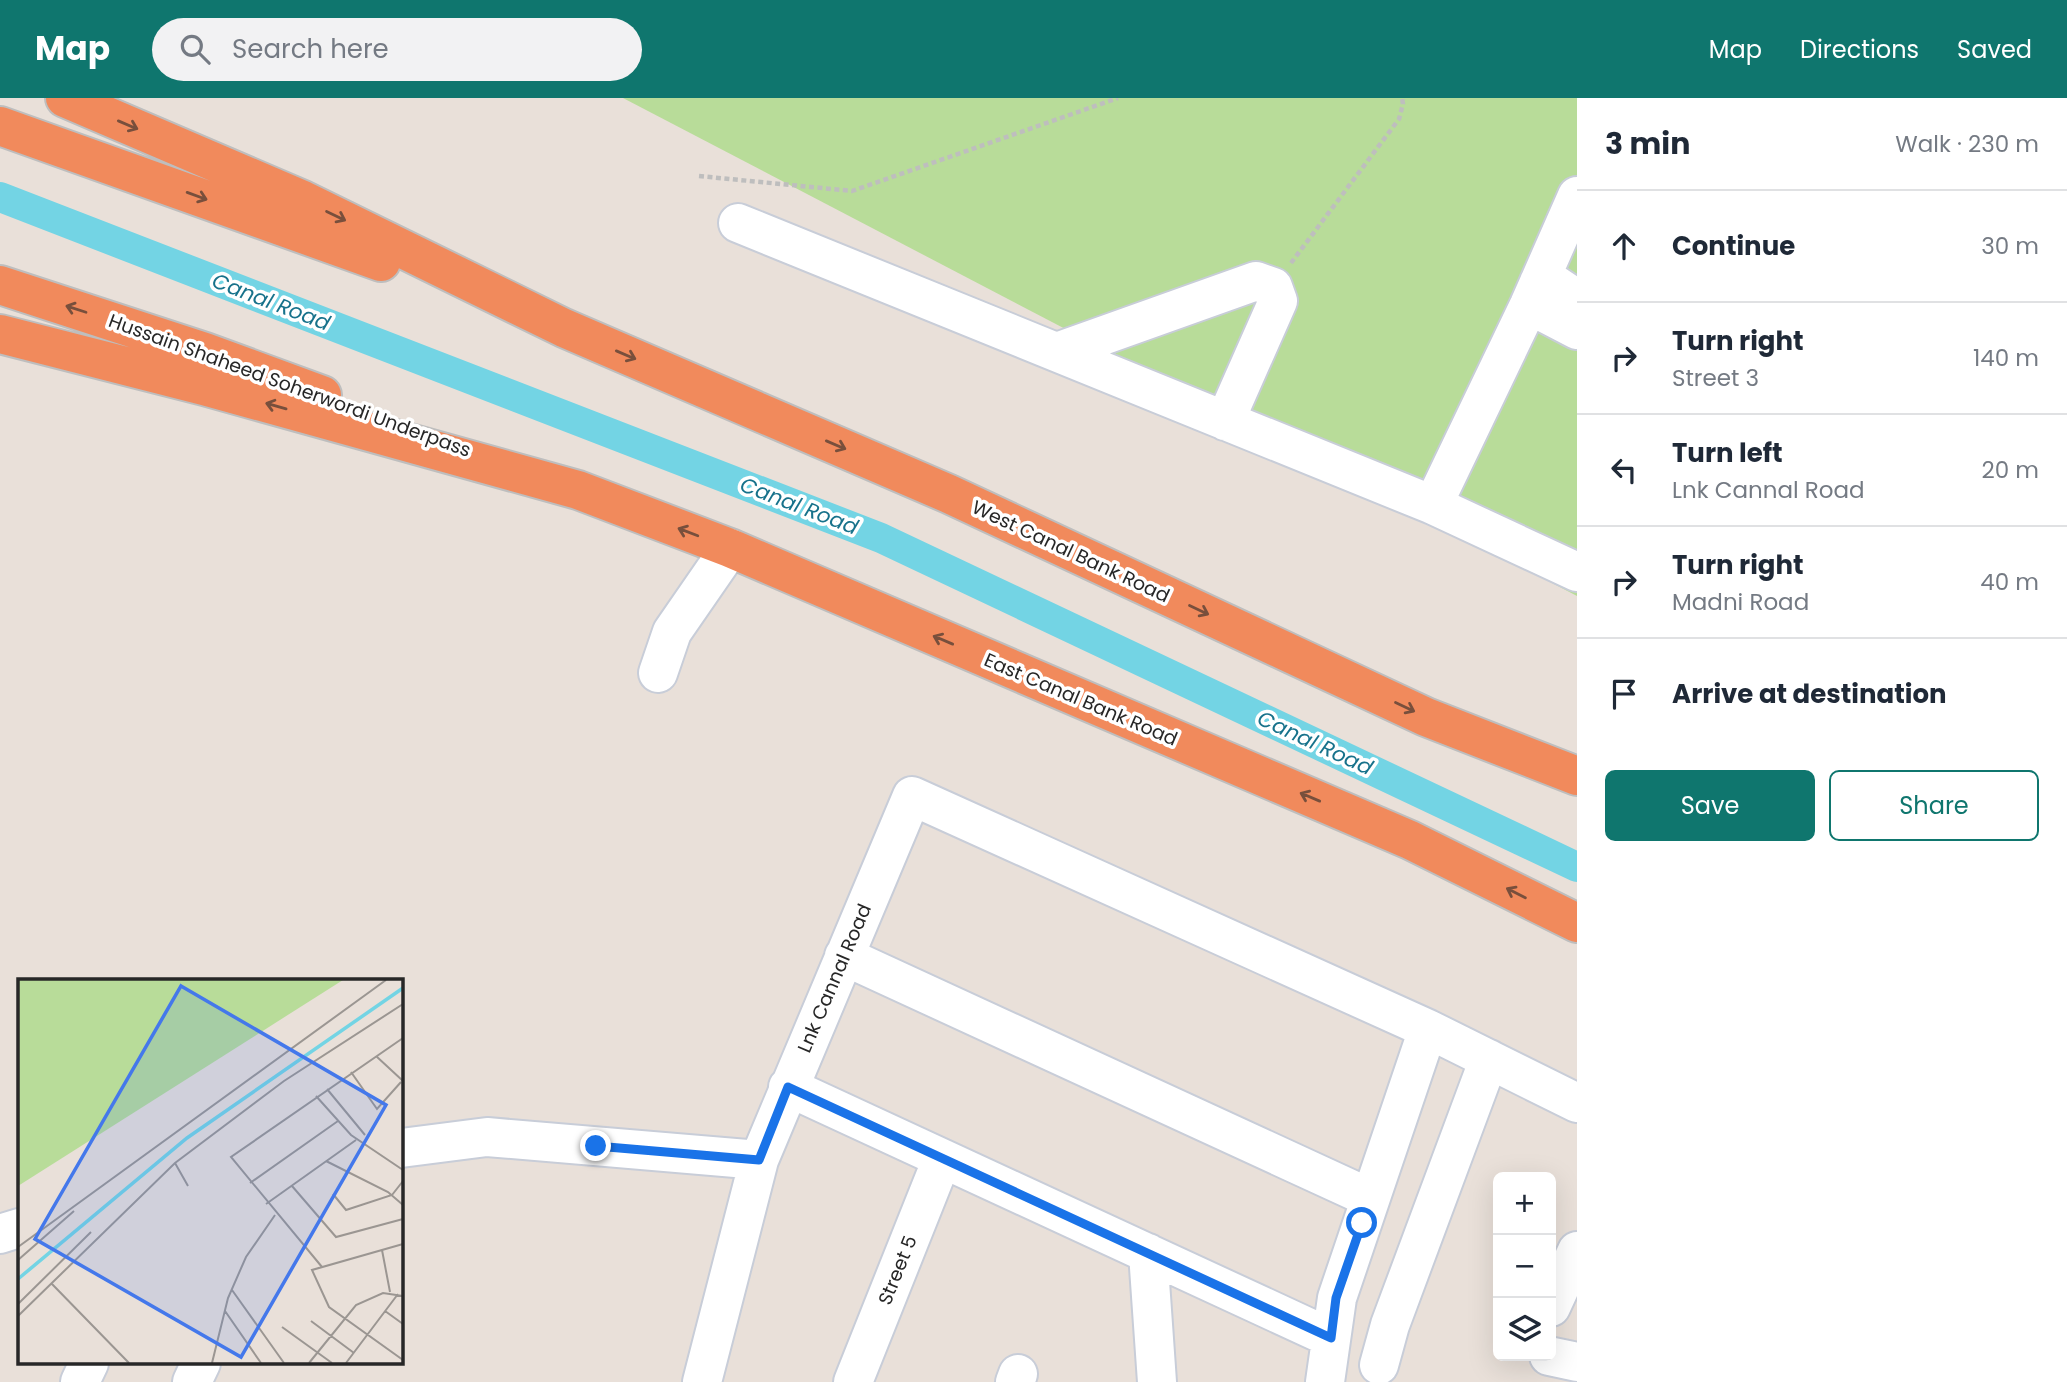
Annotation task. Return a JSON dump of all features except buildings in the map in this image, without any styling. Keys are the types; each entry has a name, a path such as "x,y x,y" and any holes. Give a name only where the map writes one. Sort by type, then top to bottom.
{"highway":[{"path":"65,98 303,200 564,328"},
{"path":"0,126 564,328"},
{"name":"Hussain Shaheed Soherwordi Underpass","path":"0,285 205,352 578,490"},
{"name":"West Canal Bank Road","path":"564,328 949,494 1426,717 1577,776"},
{"path":"0,334 204,386 578,490"},
{"name":"East Canal Bank Road","path":"578,490 730,548 1409,840 1577,923"}],"street":[{"path":"1433,506 1534,294 1577,196"},
{"path":"738,223 1433,506 1577,572"},
{"path":"1056,352 1256,281 1273,287 1278,301 1225,421"},
{"path":"1534,294 1556,285 1577,299"},
{"path":"1534,294 1577,330"},
{"path":"657,673 672,632 730,548"},
{"name":"Lnk Cannal Road","path":"702,1382 759,1160 912,796 1427,1029"},
{"path":"844,956 1370,1198"},
{"path":"1325,1382 1336,1298 1427,1029 1577,1103"},
{"path":"1379,1366 1390,1325 1489,1059"},
{"path":"788,1087 1331,1338"},
{"path":"402,1148 487,1137 759,1160"},
{"name":"Street 5","path":"853,1382 942,1159"},
{"path":"0,1234 18,1228"},
{"path":"1555,1298 1577,1251"},
{"path":"1148,1253 1157,1382"},
{"path":"1556,1358 1577,1362"},
{"path":"80,1382 89,1364"},
{"path":"192,1382 201,1364"}],"path":[{"path":"699,176 852,191 1118,98"},
{"path":"1273,287 1399,119 1402,98"}],"green space":[{"path":"623,98 1577,98 1577,596"}],"waterway":[{"name":"Canal Road","path":"0,197 881,538 1577,867"}],"route":[{"path":"596,1146 759,1160 788,1087 1331,1338 1336,1298 1362,1223"}]}
